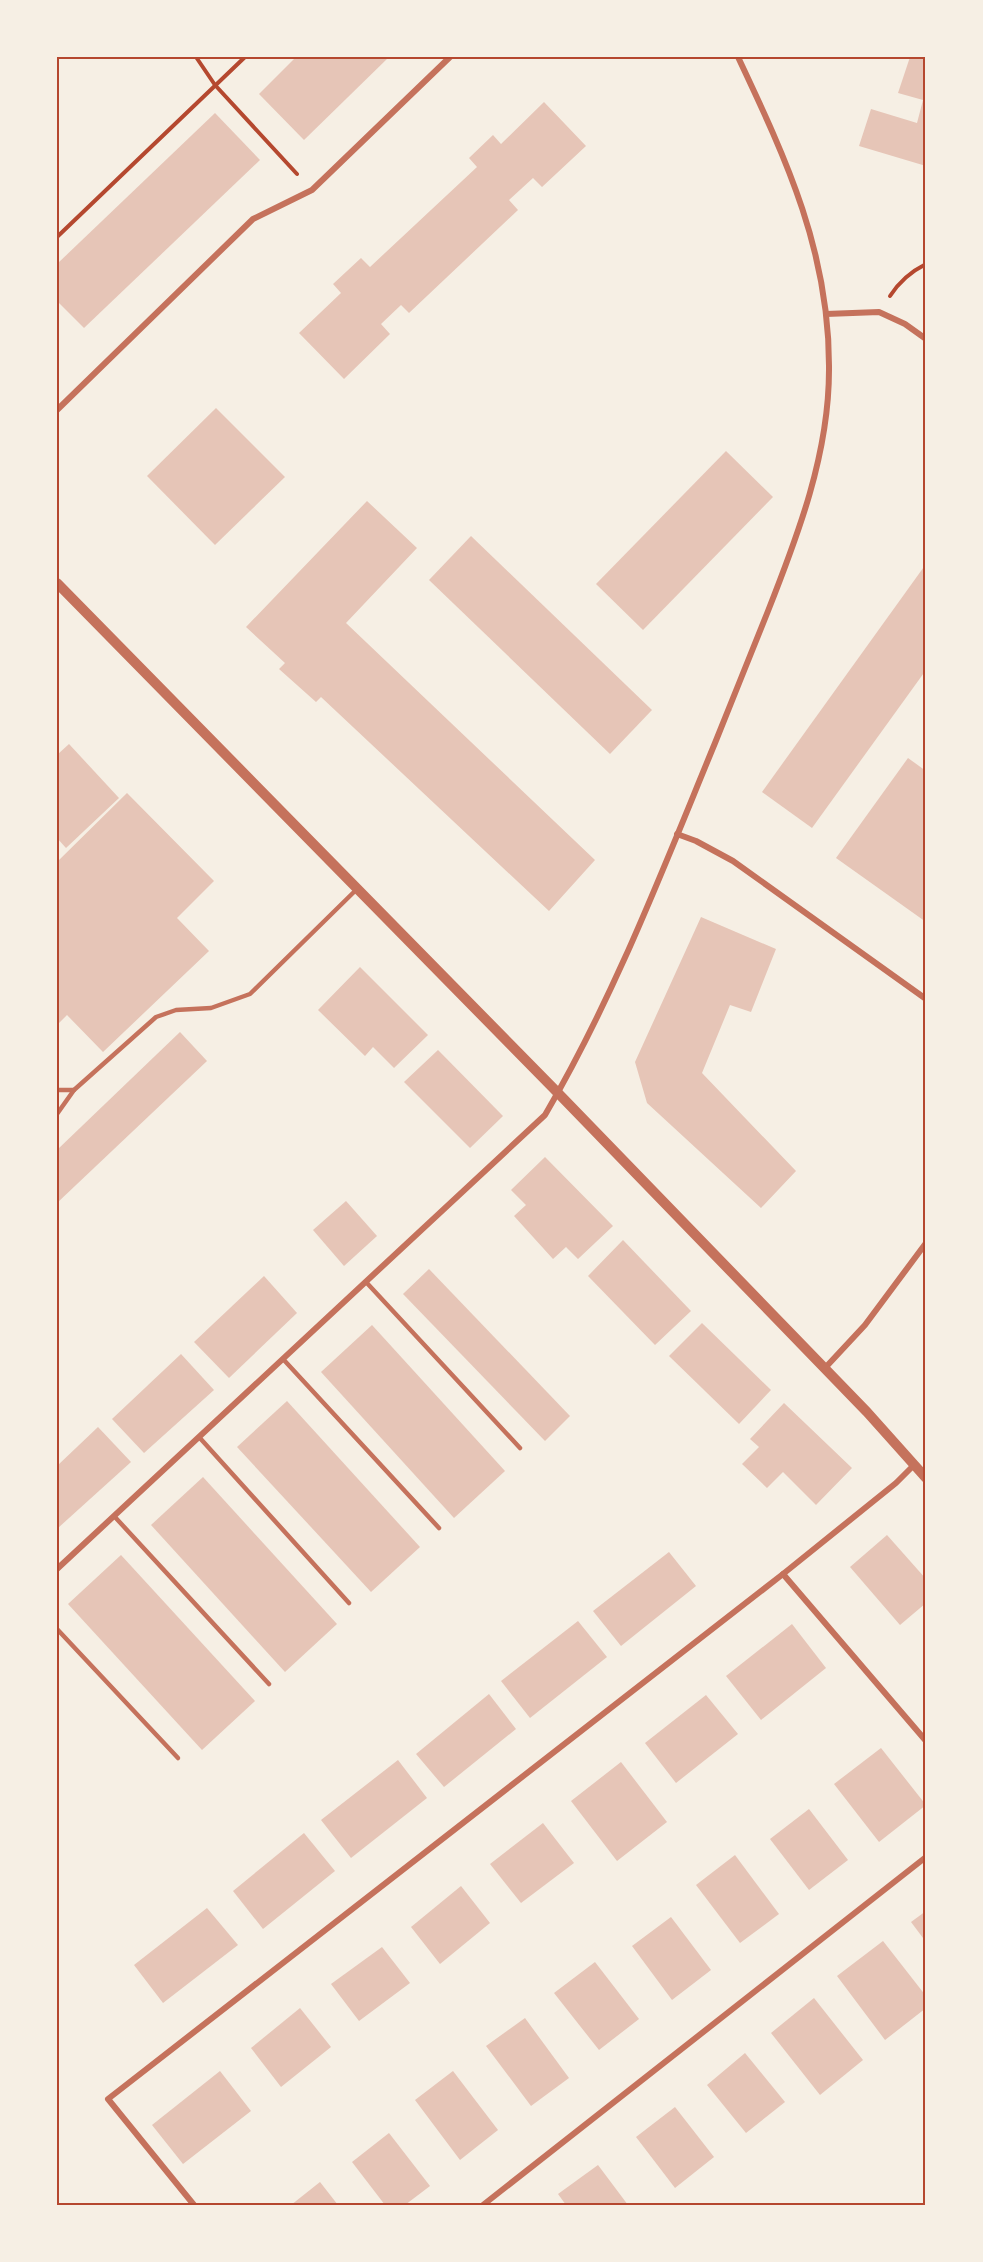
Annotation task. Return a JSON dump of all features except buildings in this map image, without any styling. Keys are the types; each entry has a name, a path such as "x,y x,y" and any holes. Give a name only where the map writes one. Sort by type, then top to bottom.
{"street":[{"path":"57,410 253,219 312,190 450,57"},
{"path":"57,1569 545,1115 594,1027 677,834 788,560 808,498 824,427 829,372 826,315 819,261 806,215 781,148 738,57"},
{"path":"826,315 879,312 905,324 926,339"},
{"path":"57,582 825,1368 926,1478"},
{"path":"677,834 696,841 733,861 926,999"},
{"path":"825,1368 865,1325 926,1243"},
{"path":"194,2205 108,2099 783,1574 915,1465"},
{"path":"783,1574 926,1741"},
{"path":"483,2205 926,1857"}],"lane":[{"path":"57,1114 74,1090 156,1017 176,1010 210,1008 250,994 357,889"},
{"path":"57,1090 74,1090"},
{"path":"366,1282 520,1448"},
{"path":"283,1359 439,1528"},
{"path":"199,1437 349,1603"},
{"path":"114,1516 269,1684"},
{"path":"57,1629 178,1758"}],"path":[{"path":"196,57 215,85 312,190"},
{"path":"57,237 245,57"},
{"path":"879,312 898,283 926,264"}]}
